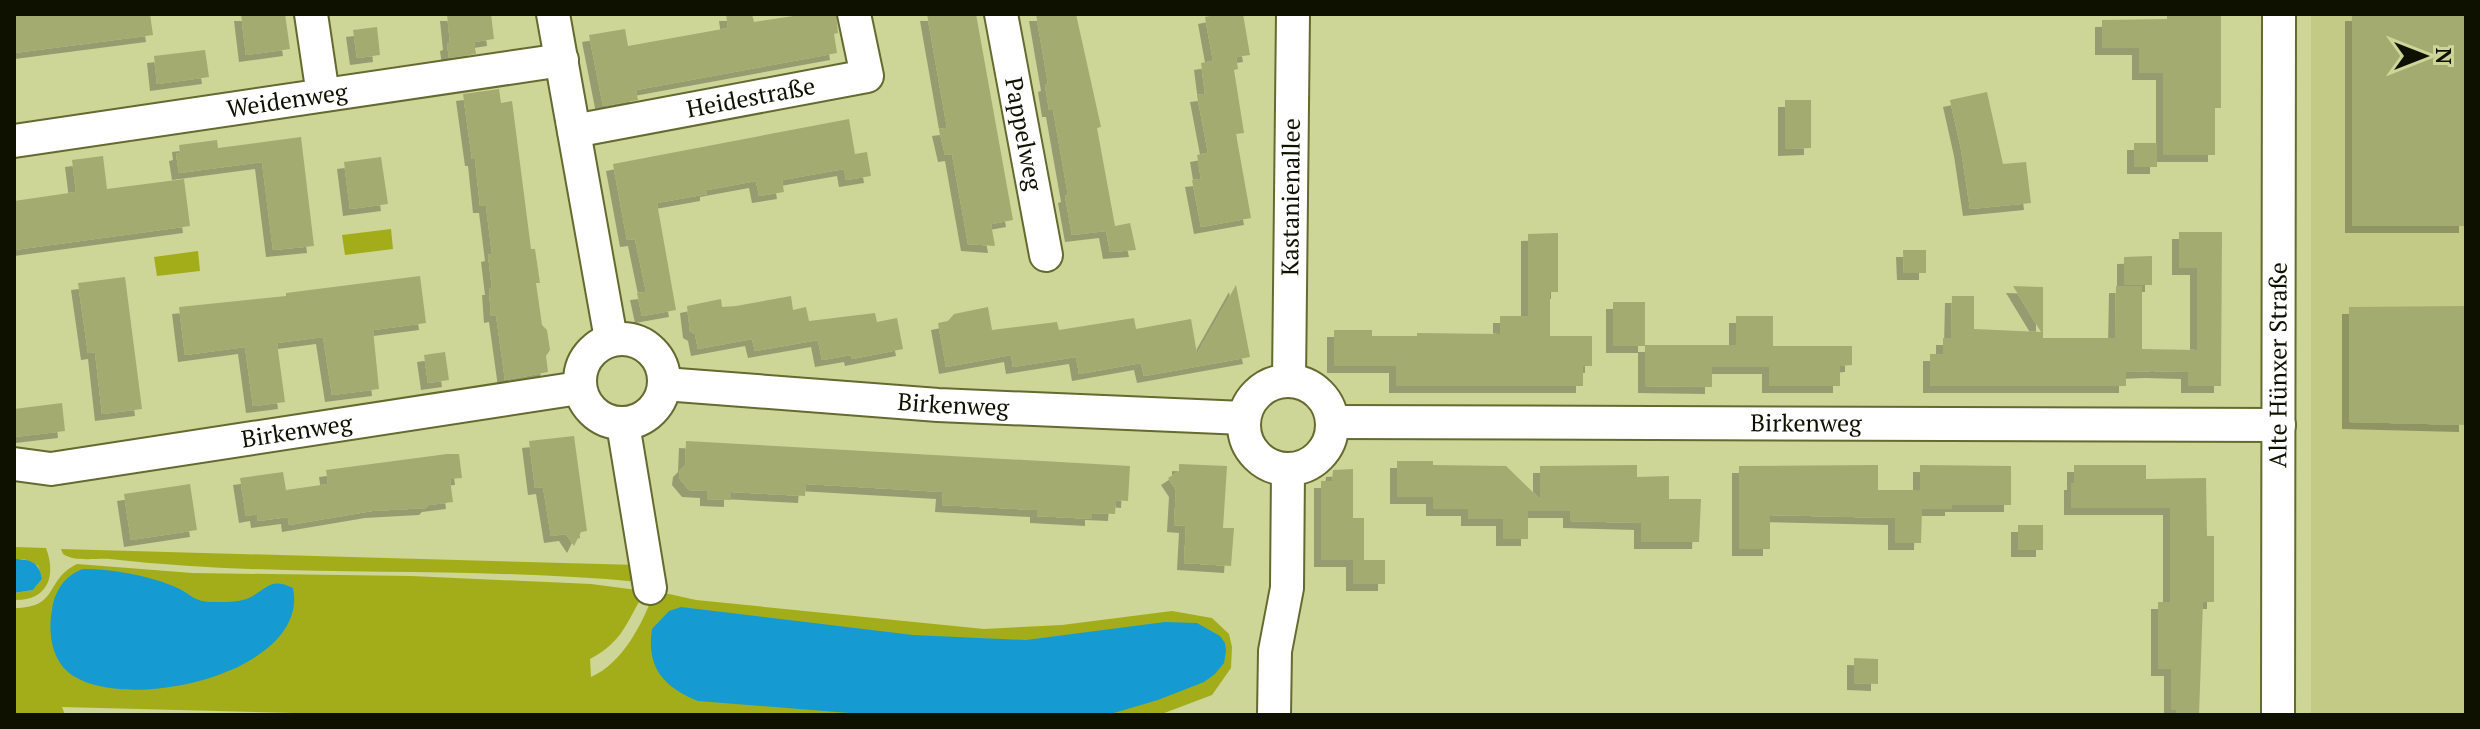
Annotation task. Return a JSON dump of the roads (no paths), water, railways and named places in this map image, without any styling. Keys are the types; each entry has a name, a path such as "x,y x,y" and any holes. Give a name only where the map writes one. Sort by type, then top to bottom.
{"street":[{"path":"311,14 323,95"},
{"path":"553,14 611,339"},
{"name":"Heidestraße","path":"574,131 867,76 854,14"},
{"name":"Pappelweg","path":"1001,14 1046,255"},
{"name":"Kastanienallee","path":"1289,381 1293,14"},
{"name":"Alte Hünxer Straße","path":"2278,715 2279,14"},
{"name":"Weidenweg","path":"14,141 562,60"},
{"path":"625,338 649,348 658,358 664,384 655,407 646,416 623,424 611,422 590,410 579,388 583,363 600,344 625,338"},
{"path":"1289,381 1302,383 1322,398 1332,422 1325,449 1303,467 1288,470 1264,462 1254,454 1244,431 1244,418 1255,395 1277,382 1289,381"},
{"name":"Birkenweg","path":"664,384 938,405 1244,418"},
{"name":"Birkenweg","path":"14,464 51,469 579,388"},
{"name":"Birkenweg","path":"1332,422 2279,425"},
{"path":"623,424 650,588"},
{"path":"1274,715 1275,651 1287,579 1288,470"}],"water":[{"path":"14,559 29,561 39,569 42,579 33,590 14,593"},
{"path":"83,569 117,571 152,579 209,602 242,600 274,584 285,585 293,588 291,618 273,644 243,664 207,679 167,687 128,690 93,685 62,666 54,652 50,627 58,591 71,575"},
{"path":"681,607 913,635 1026,640 1165,622 1197,623 1220,636 1226,651 1224,663 1204,682 1107,715 874,715 698,701 667,682 652,655 652,629 669,611"}]}
